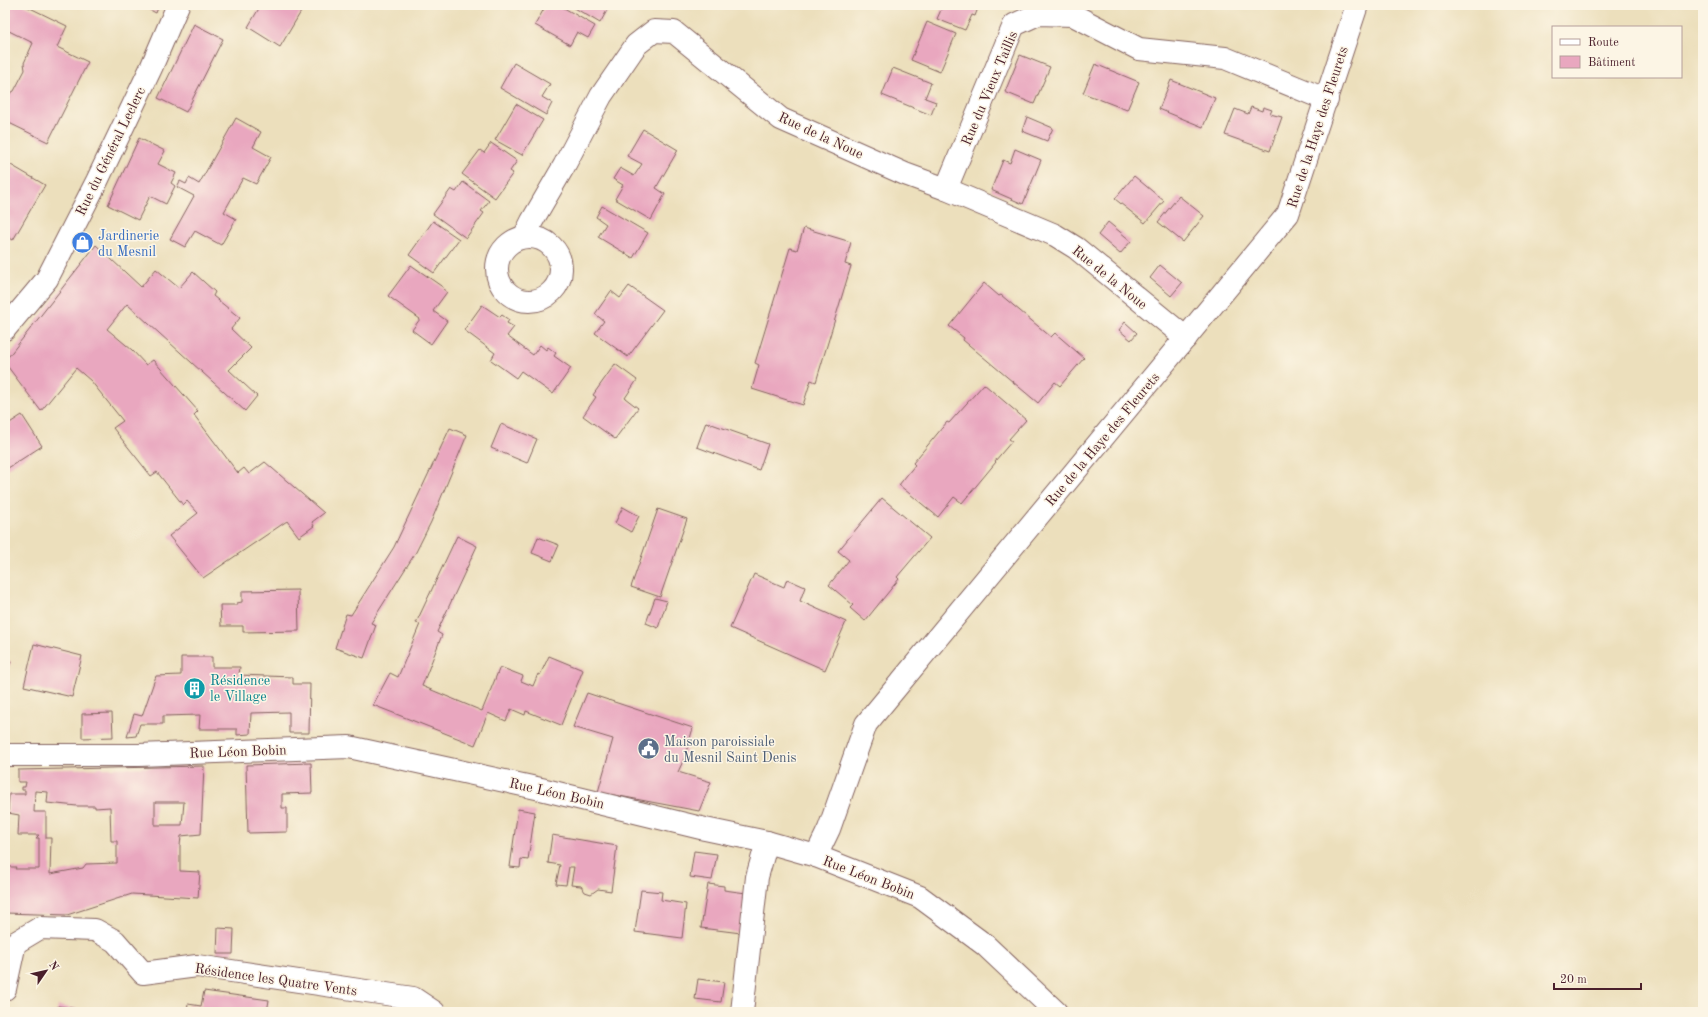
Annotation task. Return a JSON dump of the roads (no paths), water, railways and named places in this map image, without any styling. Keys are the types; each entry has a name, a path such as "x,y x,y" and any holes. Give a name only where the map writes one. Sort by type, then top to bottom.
{"street":[{"name":"Rue du Général Leclerc","path":"5,329 47,279 97,181 151,68 178,5"},
{"name":"Rue de la Haye des Fleurets","path":"816,856 829,829 866,724 1288,214 1327,100 1357,5"},
{"name":"Rue du Vieux Taillis","path":"946,190 1014,25 1038,14 1073,15 1139,49 1225,58 1327,100"},
{"name":"Rue de la Noue","path":"524,237 564,166 600,96 636,45 654,31 674,32 781,119 906,174 1060,238 1076,248 1186,338"},
{"name":"Rue Léon Bobin","path":"5,755 139,755 349,747 591,800 704,829 767,842 816,856 920,897 985,945 1056,1012"},
{"path":"742,1012 757,877 767,842"},
{"name":"Résidence les Quatre Vents","path":"5,989 15,943 40,928 95,930 115,941 143,973 197,966 413,998 434,1012"}],"place":[{"name":"Jardinerie du Mesnil","path":"82,243"},
{"name":"Résidence le Village","path":"195,688"},
{"name":"Maison paroissiale du Mesnil Saint Denis","path":"648,749"}]}
